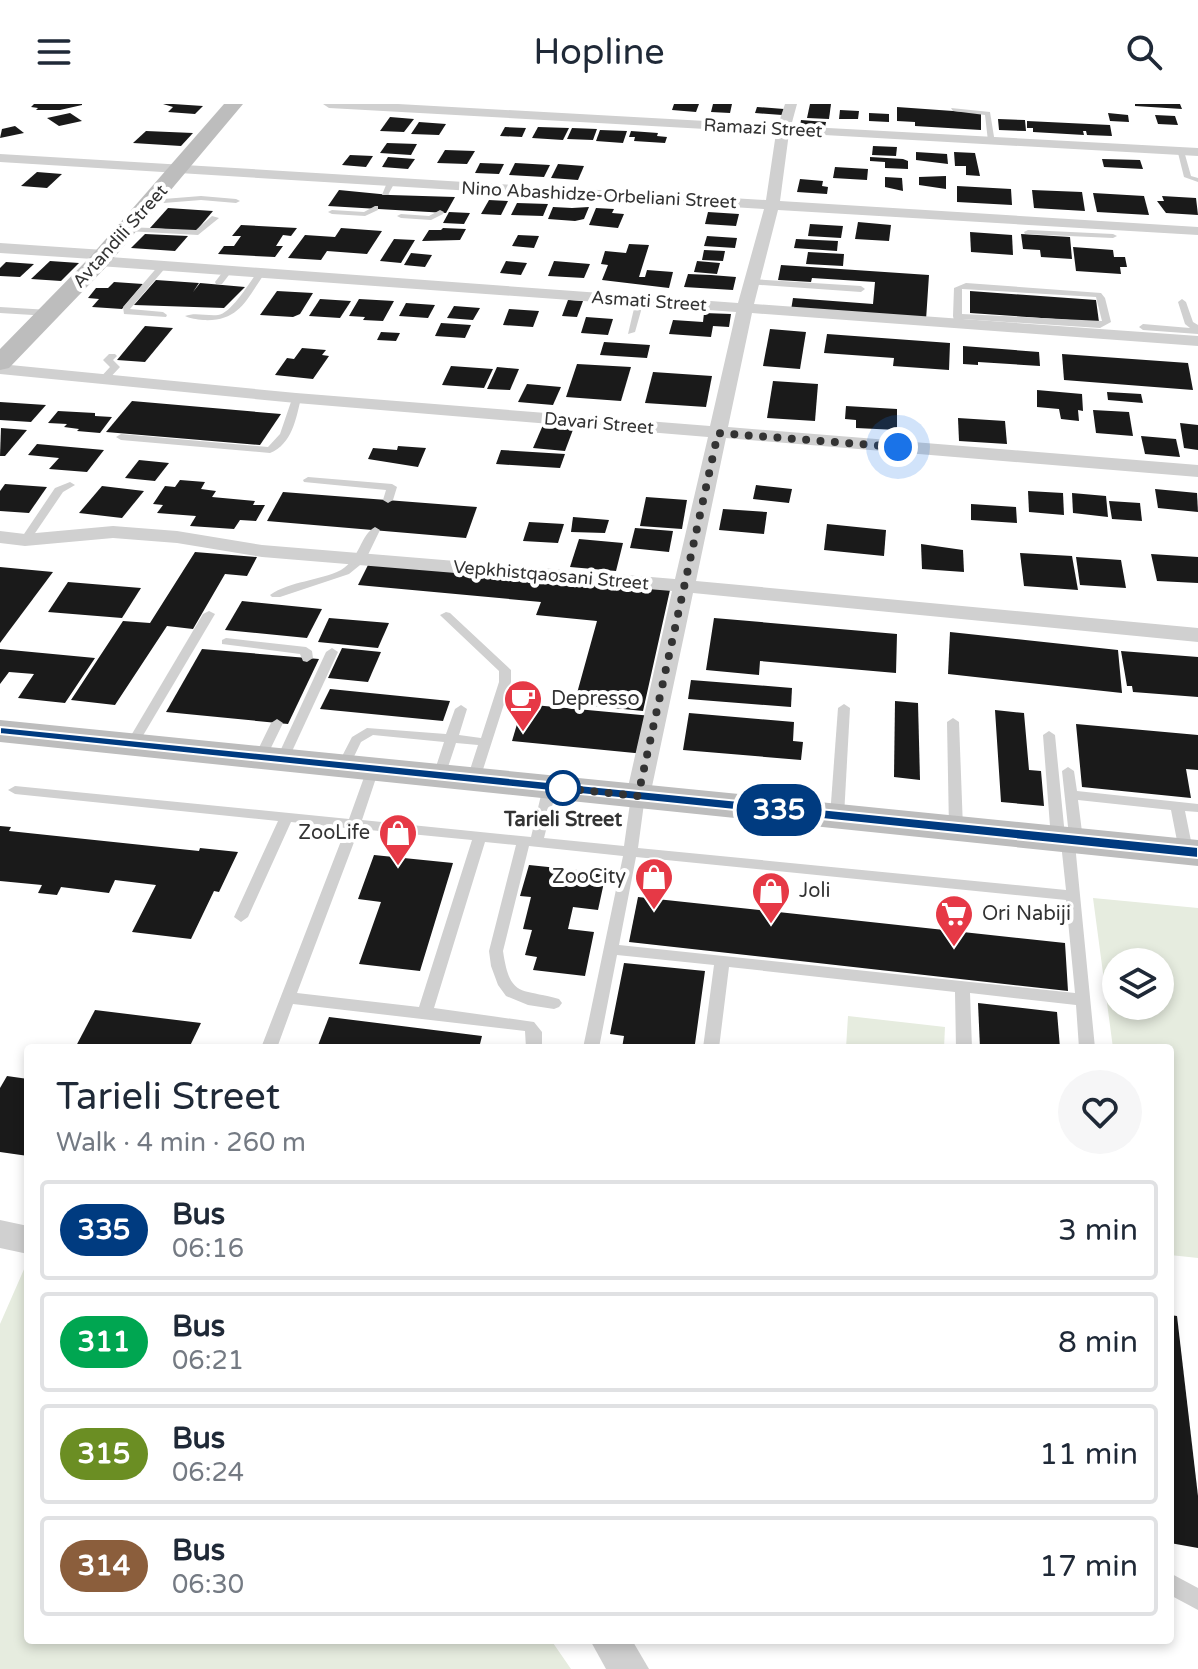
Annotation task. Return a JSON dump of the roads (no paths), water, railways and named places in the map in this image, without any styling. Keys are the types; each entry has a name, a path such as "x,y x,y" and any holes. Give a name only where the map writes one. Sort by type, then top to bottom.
{"main road":[{"name":"Avtandili Street","path":"0,366 102,258 234,104"},
{"path":"0,731 1192,852"}],"street":[{"name":"Ramazi Street","path":"329,104 1198,152"},
{"path":"638,796 745,308 772,205 783,129 791,104"},
{"name":"Nino Abashidze-Orbeliani Street","path":"0,158 452,191 772,205 1113,236 1198,231"},
{"name":"Asmati Street","path":"0,248 102,258 223,276 261,273 958,320 1198,341"},
{"name":"Davari Street","path":"0,366 103,380 296,398 1198,471"},
{"name":"Vepkhistqaosani Street","path":"0,537 25,540 113,532 177,537 262,551 685,586 1198,635"},
{"path":"0,1234 24,1239"},
{"path":"612,1644 629,1669"}],"lane":[{"path":"953,109 988,113 992,141"},
{"path":"1180,151 1188,177 1198,180"},
{"path":"151,202 201,198 236,201"},
{"path":"332,212 365,214 375,208"},
{"path":"401,216 431,218 440,212"},
{"path":"127,229 198,233 215,218"},
{"path":"1028,232 1113,236"},
{"path":"163,266 126,309 127,312 163,315"},
{"path":"189,316 217,318 229,315 261,273"},
{"path":"751,282 861,289"},
{"path":"966,286 1098,295 1107,322 1100,325 958,320 958,288 966,286"},
{"path":"631,332 640,300"},
{"path":"1182,302 1189,324 1198,329"},
{"path":"0,310 49,313"},
{"path":"1143,327 1198,329"},
{"path":"103,380 115,367 108,360 112,356"},
{"path":"121,437 270,450 279,445 289,428 296,398"},
{"path":"308,480 392,487 388,500"},
{"path":"25,540 58,487 70,485"},
{"path":"276,595 345,572 361,559 375,530"},
{"path":"132,744 209,614"},
{"path":"446,615 505,670 505,682 474,779"},
{"path":"226,642 306,651 307,658"},
{"path":"271,759 332,652"},
{"path":"837,816 844,708"},
{"path":"439,776 461,709"},
{"path":"953,722 956,828"},
{"path":"271,759 277,723"},
{"path":"271,1044 354,825 358,767 356,740 371,731 486,742"},
{"path":"1049,735 1067,840 1087,1044"},
{"path":"1067,840 1071,795 1068,771"},
{"path":"550,787 496,951 505,988 513,995 554,1003"},
{"path":"15,790 1073,896"},
{"path":"1071,795 1198,808"},
{"path":"592,1044 630,853 638,796"},
{"path":"1177,806 1192,852"},
{"path":"241,917 286,818"},
{"path":"425,1013 479,838"},
{"path":"611,949 1083,1000"},
{"path":"712,1044 722,961"},
{"path":"962,987 964,1044"},
{"path":"288,998 529,1026 534,1032 534,1044"},
{"path":"1174,1585 1198,1600"}],"place":[{"name":"Depresso","path":"523,733"},
{"name":"Tarieli Street","path":"563,788"},
{"name":"ZooLife","path":"398,867"},
{"name":"ZooCity","path":"654,911"},
{"name":"Joli","path":"771,925"},
{"name":"Ori Nabiji","path":"954,948"}]}
